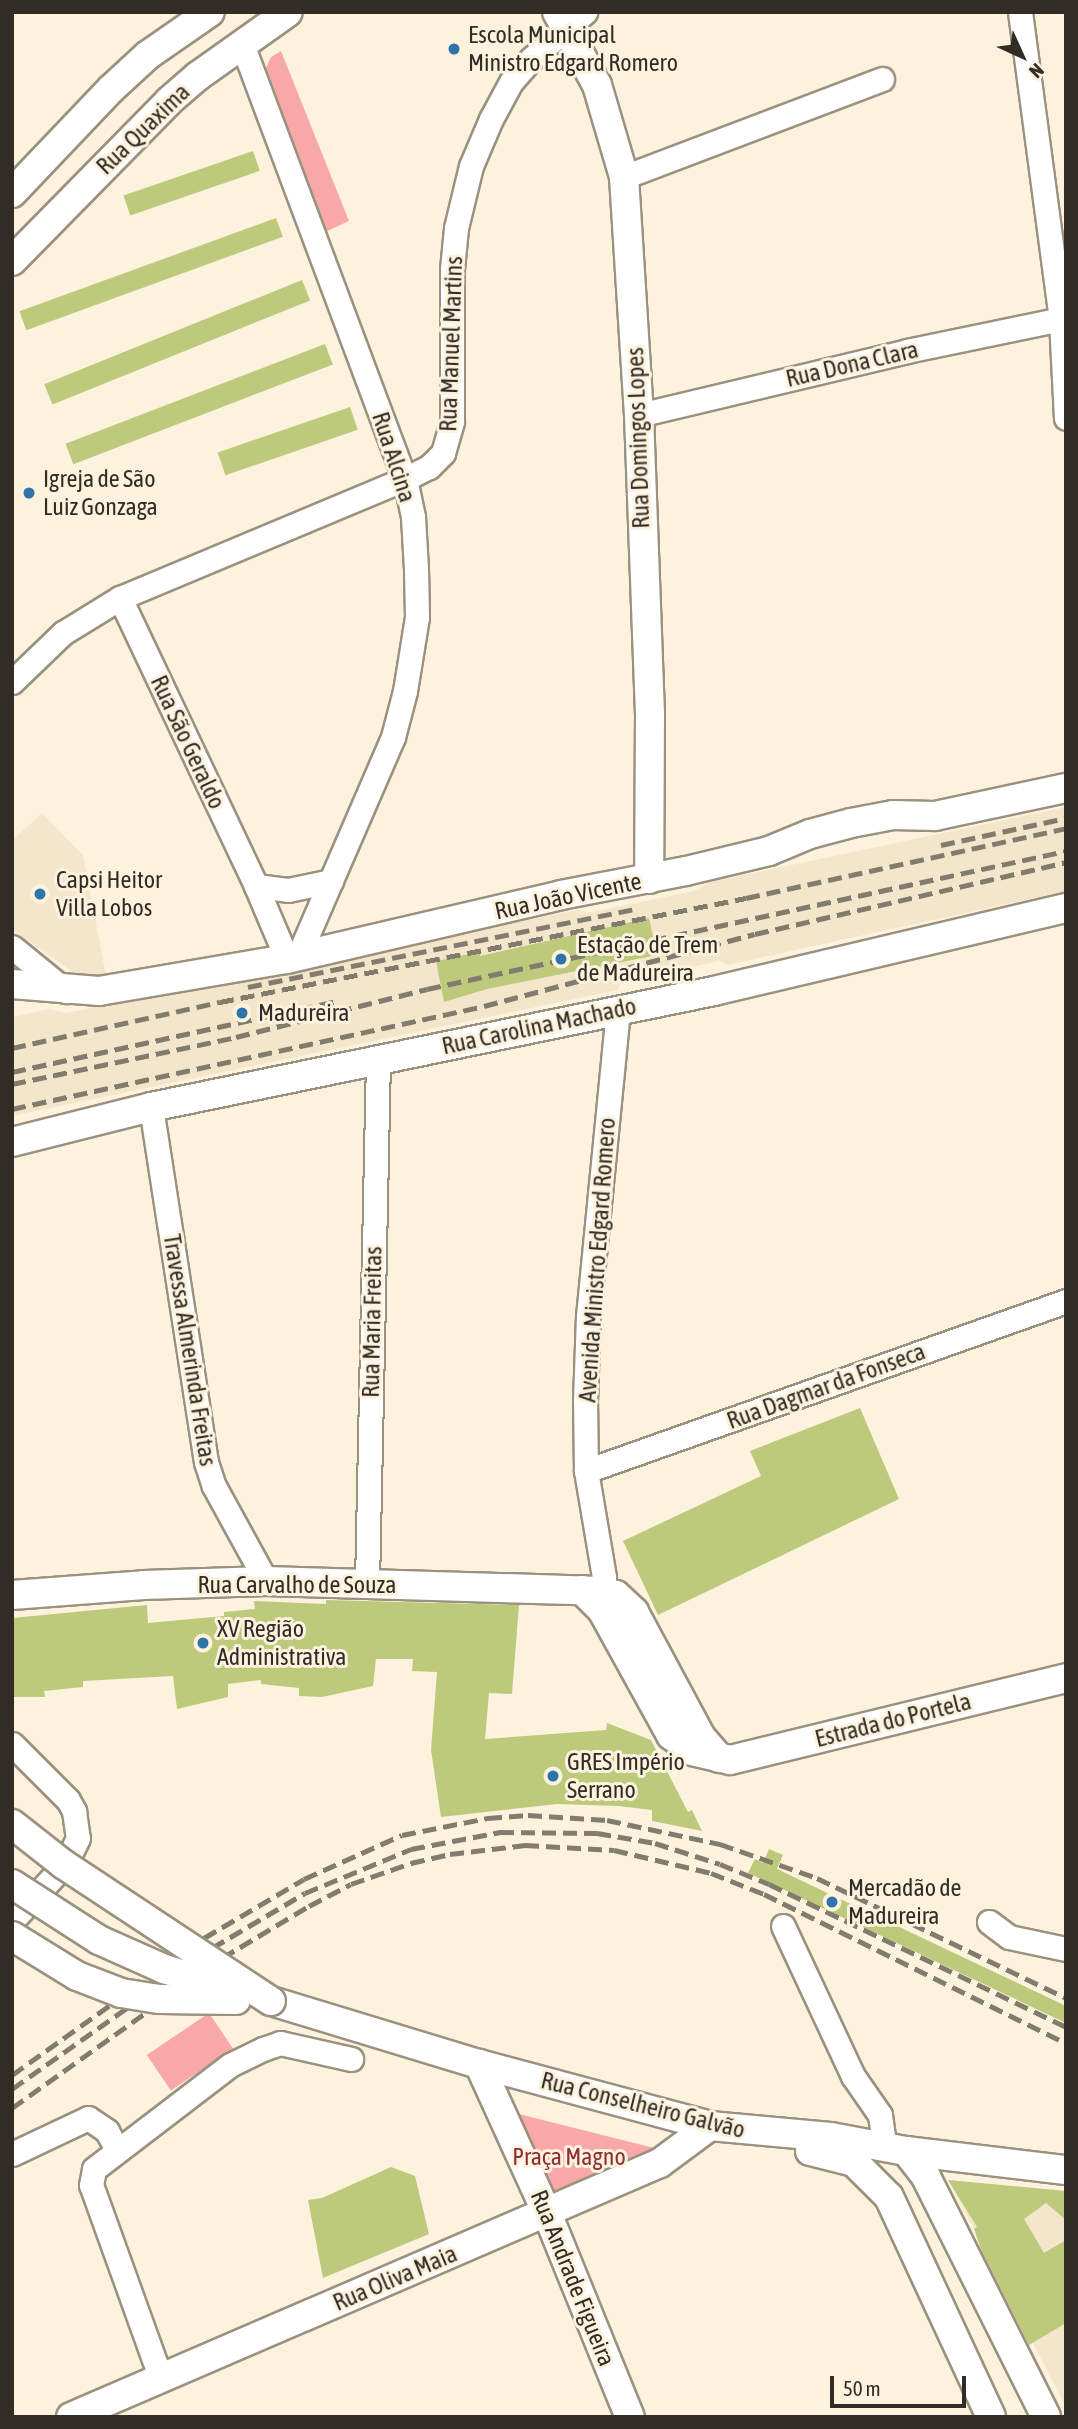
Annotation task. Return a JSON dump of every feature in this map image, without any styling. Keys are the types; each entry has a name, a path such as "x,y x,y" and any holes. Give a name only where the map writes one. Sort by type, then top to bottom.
{"main road":[{"name":"Rua Quaxima","path":"12,193 148,55 210,12"},
{"name":"Rua Quaxima","path":"12,261 169,101 288,12"},
{"name":"Rua Domingos Lopes","path":"569,17 613,131 624,177 639,415 650,714 649,879"},
{"name":"Rua João Vicente","path":"12,984 66,991 99,991 293,958 561,895 649,879 769,851 810,834 851,823 893,815 935,816 1066,788"},
{"name":"Rua Carolina Machado","path":"12,1142 152,1107 618,1011 1066,908"},
{"name":"Rua Carvalho de Souza","path":"12,1595 144,1585 266,1581 590,1590"},
{"name":"Estrada do Portela","path":"590,1590 671,1735 692,1751 719,1758 730,1760 1066,1678"},
{"path":"12,1824 63,1864 271,2001"},
{"path":"12,1884 99,1940 164,1969 271,2001"},
{"path":"12,1936 77,1976 121,1993 160,1999 271,2001"},
{"name":"Rua Conselheiro Galvão","path":"271,2001 479,2064 710,2126 831,2137 1066,2170"},
{"name":"Rua Andrade Figueira","path":"479,2064 547,2213 629,2417"},
{"name":"Rua Oliva Maia","path":"71,2417 660,2163 710,2126"},
{"path":"755,2132 798,2148 854,2162 885,2192 990,2417"},
{"path":"895,2148 926,2177 1046,2417"}],"street":[{"path":"1020,12 1063,319 1066,418"},
{"name":"Rua Manuel Martins","path":"12,682 63,634 120,598 429,467 448,443 452,421 452,269 461,199 471,166 491,119 511,82 569,17"},
{"name":"Rua Alcina","path":"242,44 405,479 413,517 417,605 405,691 393,737 331,881 293,958"},
{"path":"624,177 882,79"},
{"name":"Rua Dona Clara","path":"639,415 907,351 1063,319"},
{"name":"Rua São Geraldo","path":"120,598 256,886 293,958"},
{"path":"256,886 288,890 331,881"},
{"path":"12,947 66,991"},
{"name":"Avenida Ministro Edgard Romero","path":"590,1590 604,1577 586,1471 588,1316 618,1011"},
{"name":"Rua Maria Freitas","path":"367,1584 378,1059"},
{"name":"Travessa Almerinda Freitas","path":"152,1107 206,1462 214,1486 266,1581"},
{"name":"Rua Dagmar da Fonseca","path":"586,1471 1066,1301"},
{"path":"12,1744 68,1800 74,1811 78,1838 66,1863 12,1921"},
{"path":"989,1923 1009,1937 1066,1949"},
{"path":"783,1926 853,2076 880,2115 895,2148"},
{"path":"161,2379 91,2185 94,2169 230,2065 263,2049 280,2043 351,2059"},
{"path":"12,2154 88,2118 107,2131 117,2150"}],"shaded area":[{"path":"1066,807 1066,891 727,965 720,961 622,981 618,990 12,1116 12,1017 49,1009 66,1013 577,910 587,913 694,891 711,882"},
{"path":"42,813 83,855 106,976 84,980 12,929 12,841"},
{"path":"948,2180 1066,2193 1066,2407 974,2229"}],"green space":[{"path":"281,51 349,221 325,232 266,68 271,57"},
{"path":"209,2013 233,2049 171,2091 147,2055"},
{"name":"Praça Magno","path":"519,2114 658,2149 554,2195"}],"building":[{"path":"253,151 260,171 130,215 123,196"},
{"path":"276,218 283,237 26,330 19,311"},
{"path":"302,280 310,300 52,405 44,384"},
{"path":"325,344 333,365 73,464 65,444"},
{"path":"350,407 358,430 225,475 218,453"},
{"name":"Estação de Trem de Madureira","path":"649,918 657,955 487,989 444,1002 436,961 480,952 480,956"},
{"path":"860,1408 899,1499 658,1615 623,1541 761,1476 750,1451"},
{"path":"326,1600 519,1605 512,1694 489,1693 485,1739 606,1730 607,1723 651,1740 688,1812 692,1810 702,1831 652,1821 652,1810 618,1806 557,1804 441,1817 431,1750 437,1672 412,1671 413,1659 376,1659 373,1686 322,1697 299,1696 299,1688 261,1684 261,1680 228,1684 228,1697 177,1709 173,1676 83,1681 83,1687 44,1691 45,1697 12,1697 12,1618 147,1605 148,1623 224,1616 224,1612 255,1609 254,1601 326,1604"},
{"path":"769,1849 783,1855 777,1869 1066,2006 1066,2023 748,1873 755,1859 763,1863"},
{"path":"391,2167 415,2176 429,2234 323,2278 308,2200 322,2198"},
{"path":"948,2180 1066,2191 1066,2220 1046,2203 1024,2219 1044,2253 1066,2240 1066,2323 1029,2345 982,2252 974,2229 977,2227"}],"railway":[{"path":"941,845 1066,818"},
{"path":"12,1048 220,1002 746,898 1066,828"},
{"path":"12,1084 236,1037 427,989 1066,851"},
{"path":"12,1109 484,1006 755,934 1066,862"},
{"path":"248,987 639,908"},
{"path":"12,1072 337,1001"},
{"path":"12,2075 204,1938 304,1879 402,1835 488,1818 528,1815 607,1820 720,1844 817,1878 1066,1998"},
{"path":"12,2089 212,1948 305,1893 411,1849 500,1832 597,1833 655,1843 720,1864 769,1884 1066,2027"},
{"path":"12,2108 222,1958 351,1884 411,1863 450,1854 525,1845 614,1850 711,1873 764,1894 1066,2043"}],"place":[{"name":"Escola Municipal Ministro Edgard Romero","path":"454,49"},
{"name":"Igreja de São Luiz Gonzaga","path":"29,493"},
{"name":"Capsi Heitor Villa Lobos","path":"40,894"},
{"name":"Estação de Trem de Madureira","path":"561,959"},
{"name":"Madureira","path":"242,1013"},
{"name":"XV Região Administrativa","path":"203,1643"},
{"name":"GRES Império Serrano","path":"553,1776"},
{"name":"Mercadão de Madureira","path":"832,1902"}]}
